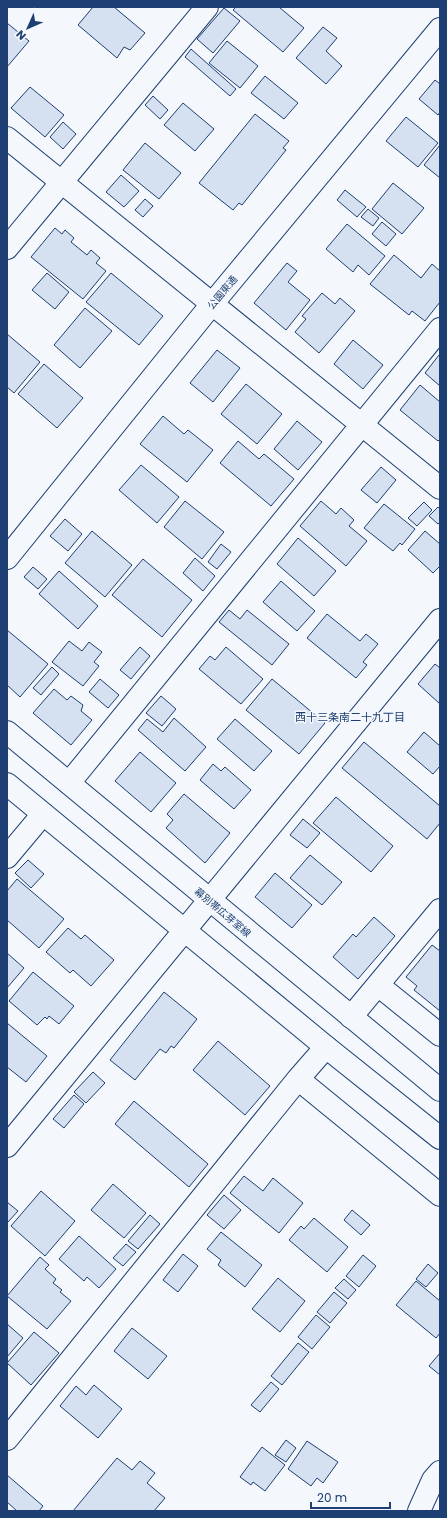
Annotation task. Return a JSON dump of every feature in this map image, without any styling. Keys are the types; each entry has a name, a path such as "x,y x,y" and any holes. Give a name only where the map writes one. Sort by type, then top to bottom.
{"street":[{"path":"7,248 60,182 207,7"},
{"name":"公園東通","path":"7,558 212,304 440,29"},
{"path":"7,138 440,488"},
{"path":"69,783 440,329"},
{"path":"7,1146 183,930 440,620"},
{"name":"幕別帯広芽室線","path":"7,732 208,900 440,1090"},
{"path":"7,784 326,1047 440,1138"},
{"path":"7,858 42,814"},
{"path":"351,1017 440,910"},
{"path":"378,985 440,1035"},
{"path":"7,1439 298,1079 326,1047"},
{"path":"298,1079 440,1195"},
{"path":"419,1511 433,1480 440,1472"}],"building":[{"path":"93,7 114,7 145,33 130,50 124,47 117,58 78,25"},
{"path":"236,7 279,7 304,28 283,52 233,10"},
{"path":"224,8 240,21 213,53 197,39"},
{"path":"7,23 29,41 7,67"},
{"path":"323,27 337,38 326,51 342,66 326,84 296,58"},
{"path":"227,41 258,66 240,88 209,63"},
{"path":"191,49 236,89 230,96 185,57"},
{"path":"265,76 298,103 284,119 251,93"},
{"path":"435,80 440,84 440,112 438,115 419,99"},
{"path":"30,87 64,115 45,137 11,108"},
{"path":"153,96 168,110 160,119 145,105"},
{"path":"183,103 214,129 195,151 164,125"},
{"path":"255,114 289,141 283,148 286,150 242,205 239,203 233,210 199,183"},
{"path":"406,117 438,143 418,167 386,141"},
{"path":"63,122 76,134 63,149 50,137"},
{"path":"145,143 181,173 159,199 123,170"},
{"path":"440,145 440,178 424,165"},
{"path":"121,175 139,191 124,207 106,192"},
{"path":"393,183 424,208 402,234 372,209"},
{"path":"345,190 366,207 357,217 337,200"},
{"path":"145,199 153,206 143,217 135,210"},
{"path":"368,209 379,218 373,226 361,217"},
{"path":"382,222 396,234 386,246 372,234"},
{"path":"347,224 385,256 369,275 358,265 353,272 326,249"},
{"path":"55,228 62,234 65,230 74,238 71,242 87,255 91,250 100,258 96,263 106,271 83,299 31,257"},
{"path":"394,255 421,278 432,264 440,271 440,302 425,321 412,311 409,315 370,284"},
{"path":"287,263 297,271 288,282 310,300 286,330 254,303"},
{"path":"47,273 69,292 55,309 32,290"},
{"path":"111,273 163,316 139,345 86,302"},
{"path":"322,293 335,304 340,298 355,311 319,353 295,332 306,319 302,316"},
{"path":"85,308 112,331 80,368 54,345"},
{"path":"7,334 40,362 14,393 7,387"},
{"path":"353,340 383,365 363,389 334,364"},
{"path":"217,350 240,368 213,402 190,383"},
{"path":"439,355 440,356 440,386 425,373"},
{"path":"44,364 83,398 57,428 18,394"},
{"path":"246,384 282,414 257,444 221,414"},
{"path":"420,385 440,402 440,439 438,441 400,410"},
{"path":"163,416 184,434 188,430 213,450 187,482 140,444"},
{"path":"297,421 322,442 298,470 274,449"},
{"path":"238,441 259,459 264,454 294,479 271,506 220,463"},
{"path":"141,465 179,497 157,523 119,490"},
{"path":"381,467 396,480 377,503 361,490"},
{"path":"185,501 224,532 202,559 164,527"},
{"path":"321,501 336,514 341,508 354,520 349,526 367,541 346,566 300,526"},
{"path":"424,502 432,510 417,526 408,518"},
{"path":"384,504 415,529 402,545 400,543 393,551 364,528"},
{"path":"438,507 440,509 440,522 438,524 429,516"},
{"path":"65,519 82,534 68,551 50,536"},
{"path":"92,531 132,565 105,597 65,563"},
{"path":"425,531 440,544 440,566 433,573 408,550"},
{"path":"298,538 336,571 314,596 277,564"},
{"path":"221,544 231,552 217,569 208,562"},
{"path":"195,558 215,576 203,591 183,573"},
{"path":"143,559 192,600 162,637 112,595"},
{"path":"33,567 47,579 38,589 24,577"},
{"path":"59,571 98,606 78,629 39,594"},
{"path":"281,581 315,611 297,631 263,602"},
{"path":"229,610 240,619 247,610 289,644 272,665 219,622"},
{"path":"327,614 360,641 366,634 378,644 363,662 367,665 356,678 307,638"},
{"path":"7,630 48,664 20,697 7,685"},
{"path":"69,641 82,651 89,642 102,652 94,662 99,666 83,686 52,662"},
{"path":"140,647 150,656 131,679 120,670"},
{"path":"226,647 263,679 241,704 199,669 210,656 215,660"},
{"path":"435,664 440,668 440,704 418,684"},
{"path":"52,667 59,674 41,695 33,688"},
{"path":"100,679 119,695 108,708 89,692"},
{"path":"272,679 325,723 299,754 246,710"},
{"path":"54,689 67,700 71,696 83,705 81,711 92,720 71,745 33,713"},
{"path":"161,696 176,709 162,726 146,713"},
{"path":"174,718 206,747 185,771 138,730 147,719 163,732"},
{"path":"235,719 272,751 254,771 217,739"},
{"path":"424,732 440,746 440,766 433,774 407,752"},
{"path":"364,742 440,806 440,823 427,839 342,768"},
{"path":"140,752 176,783 151,812 115,781"},
{"path":"213,764 221,771 225,767 251,790 234,809 200,780"},
{"path":"184,794 230,833 205,863 166,828 173,820 167,814"},
{"path":"336,797 393,846 371,872 313,823"},
{"path":"303,819 320,833 307,848 290,835"},
{"path":"310,855 342,882 322,905 290,878"},
{"path":"28,860 44,874 31,888 15,873"},
{"path":"275,873 312,905 292,928 255,897"},
{"path":"17,879 64,919 39,948 7,920 7,891"},
{"path":"374,917 395,936 358,979 333,957 353,934 356,937"},
{"path":"68,928 81,939 85,935 114,960 91,986 73,970 70,973 46,952"},
{"path":"432,945 440,951 440,1011 414,990 417,986 406,977"},
{"path":"7,953 24,968 7,988"},
{"path":"33,972 74,1006 59,1024 49,1016 47,1019 45,1017 37,1025 9,1001"},
{"path":"164,992 197,1019 174,1048 171,1046 166,1053 160,1049 135,1080 110,1060"},
{"path":"7,1023 47,1056 26,1082 7,1067"},
{"path":"218,1041 270,1086 245,1115 193,1070"},
{"path":"93,1072 105,1083 86,1103 74,1092"},
{"path":"74,1095 84,1104 64,1128 53,1119"},
{"path":"134,1101 208,1164 189,1187 115,1124"},
{"path":"244,1176 263,1191 273,1178 303,1203 279,1233 230,1193"},
{"path":"113,1184 146,1213 124,1238 91,1210"},
{"path":"41,1191 75,1221 45,1256 11,1226"},
{"path":"224,1195 241,1210 224,1229 207,1215"},
{"path":"7,1202 18,1211 8,1222 7,1221"},
{"path":"352,1210 370,1225 361,1235 344,1220"},
{"path":"150,1215 160,1224 138,1249 128,1241"},
{"path":"314,1218 348,1247 327,1272 289,1240 301,1226 304,1229"},
{"path":"221,1232 262,1265 245,1287 218,1265 221,1260 207,1249"},
{"path":"79,1236 116,1269 99,1288 87,1277 84,1281 59,1259"},
{"path":"126,1244 136,1252 123,1266 113,1258"},
{"path":"183,1254 198,1266 178,1292 163,1280"},
{"path":"363,1255 376,1266 359,1287 346,1276"},
{"path":"40,1257 49,1265 45,1269 56,1279 53,1283 62,1290 60,1292 71,1301 47,1329 7,1296"},
{"path":"428,1264 438,1273 426,1287 416,1279"},
{"path":"278,1278 305,1301 280,1332 252,1309"},
{"path":"344,1279 356,1290 348,1299 335,1288"},
{"path":"416,1281 440,1301 440,1333 436,1338 396,1305"},
{"path":"334,1292 347,1303 330,1323 317,1312"},
{"path":"316,1315 330,1327 312,1349 298,1337"},
{"path":"7,1324 23,1338 7,1357"},
{"path":"132,1328 167,1356 148,1379 114,1351"},
{"path":"34,1332 59,1353 31,1385 7,1363"},
{"path":"298,1343 309,1352 282,1385 271,1376"},
{"path":"440,1353 440,1375 429,1366"},
{"path":"271,1382 279,1389 260,1412 251,1405"},
{"path":"94,1385 122,1409 98,1438 60,1406 76,1386 86,1395"},
{"path":"286,1440 296,1448 286,1462 275,1455"},
{"path":"307,1441 338,1462 323,1483 317,1478 311,1486 288,1469"},
{"path":"262,1447 285,1465 265,1491 253,1482 251,1485 240,1477"},
{"path":"117,1458 132,1470 140,1461 155,1473 147,1483 165,1498 154,1511 73,1511"},
{"path":"7,1475 43,1506 39,1511 17,1511 7,1502"}],"district":[{"name":"西十三条南二十九丁目","path":"350,717"}]}
